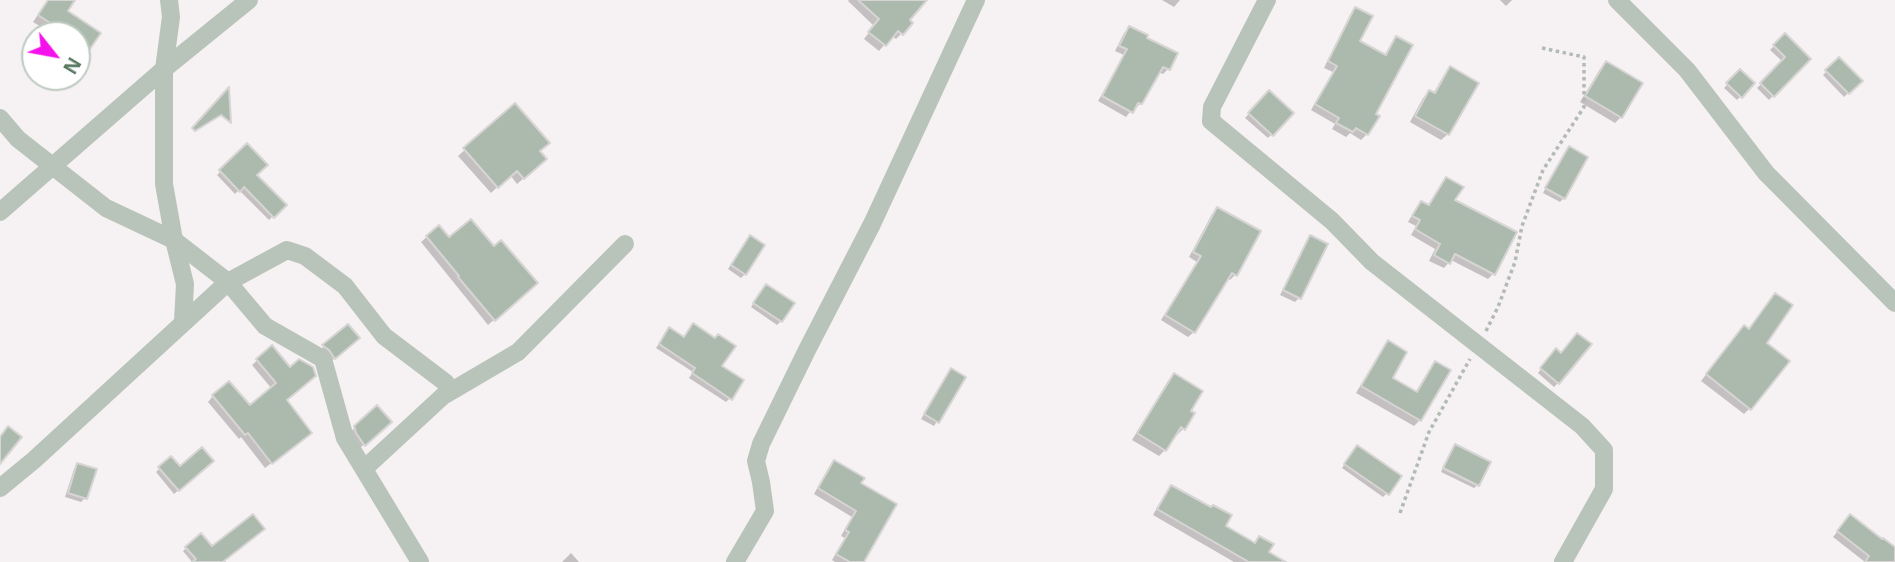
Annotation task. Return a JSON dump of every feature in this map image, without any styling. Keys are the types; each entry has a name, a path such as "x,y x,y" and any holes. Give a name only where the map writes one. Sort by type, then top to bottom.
{"street":[{"path":"169,0 170,17 164,69 164,184 174,240 186,284 183,323"},
{"path":"0,212 164,69 249,0"},
{"path":"735,562 765,511 755,461 761,444 872,224 976,0"},
{"path":"1267,0 1212,107 1211,121 1332,221 1372,262 1582,426 1604,450 1604,489 1563,562"},
{"path":"1617,0 1687,70 1766,173 1895,303"},
{"path":"0,118 18,139 106,208 174,240 228,282 265,326 323,359 345,438 420,562"},
{"path":"365,468 443,396 518,352 625,244"},
{"path":"0,488 228,282 287,250 305,256 345,286 384,336 446,383"}],"path":[{"path":"1400,513 1429,432 1499,307 1515,261 1522,226 1543,170 1584,107 1584,57 1542,48"}],"building":[{"path":"48,0 75,0 68,11 83,21 47,21 38,15"},
{"path":"858,0 927,0 910,20 913,23 903,35 898,31 886,46 868,32 879,19"},
{"path":"1355,7 1373,16 1360,41 1386,55 1396,36 1413,45 1376,114 1380,116 1368,135 1356,128 1353,132 1336,123 1339,118 1315,104 1337,66 1328,61"},
{"path":"91,26 101,33 91,48"},
{"path":"1129,26 1178,53 1170,70 1163,67 1142,104 1138,103 1133,113 1102,96 1127,49 1119,46"},
{"path":"1785,33 1811,59 1774,97 1760,83 1785,57 1773,45"},
{"path":"1839,57 1863,81 1849,94 1825,70"},
{"path":"1606,61 1643,83 1622,118 1585,96"},
{"path":"1450,66 1479,83 1449,135 1415,116 1429,90 1435,93"},
{"path":"1740,69 1755,83 1742,98 1726,83"},
{"path":"229,87 231,123 221,115 195,131 192,128"},
{"path":"1269,90 1294,113 1273,136 1248,113"},
{"path":"515,103 550,143 540,151 547,159 524,179 517,171 498,188 463,148"},
{"path":"247,143 268,165 257,175 287,205 274,218 244,187 240,192 219,170"},
{"path":"1569,146 1588,157 1565,199 1545,188"},
{"path":"1446,177 1464,187 1455,200 1517,232 1495,275 1455,254 1450,264 1434,255 1440,244 1415,229 1420,220 1412,216 1421,201 1429,205"},
{"path":"1217,207 1261,231 1237,276 1232,273 1195,333 1165,315 1201,256 1193,252"},
{"path":"471,219 494,246 501,240 538,283 495,321 426,236 439,225 449,237"},
{"path":"750,235 765,245 746,275 731,265"},
{"path":"1310,235 1328,244 1301,299 1283,290"},
{"path":"766,284 795,303 782,322 753,303"},
{"path":"1775,293 1793,305 1767,343 1790,361 1751,410 1706,374 1744,325 1749,329"},
{"path":"693,323 715,338 718,334 736,346 722,366 744,380 732,400 692,373 695,368 659,344 669,327 684,337"},
{"path":"348,324 360,338 335,359 322,345"},
{"path":"1577,333 1592,344 1559,384 1540,368 1556,348 1561,353"},
{"path":"1388,340 1407,352 1393,378 1417,392 1435,361 1451,370 1421,421 1361,386"},
{"path":"272,345 290,367 299,359 313,367 316,376 287,400 312,433 272,464 248,433 245,435 212,395 229,381 250,405 276,383 256,359"},
{"path":"951,368 966,377 939,423 924,414"},
{"path":"1174,373 1203,391 1191,411 1195,413 1185,430 1181,427 1166,451 1137,433"},
{"path":"377,405 392,422 365,446 354,426"},
{"path":"8,426 22,437 0,464 0,437"},
{"path":"1455,444 1491,462 1479,486 1443,468"},
{"path":"1357,445 1402,476 1389,495 1344,464"},
{"path":"202,447 214,461 179,491 158,467 171,456 180,466"},
{"path":"834,460 865,478 861,483 897,504 864,562 850,562 836,554 849,532 845,530 856,511 818,488"},
{"path":"77,463 97,469 87,499 68,493"},
{"path":"1171,485 1232,515 1226,526 1255,543 1259,536 1274,544 1269,552 1286,562 1249,562 1157,509"},
{"path":"253,514 265,529 225,562 192,562 196,559 185,547 201,533 212,546"},
{"path":"1850,514 1895,547 1895,562 1865,562 1869,556 1837,531"}]}
